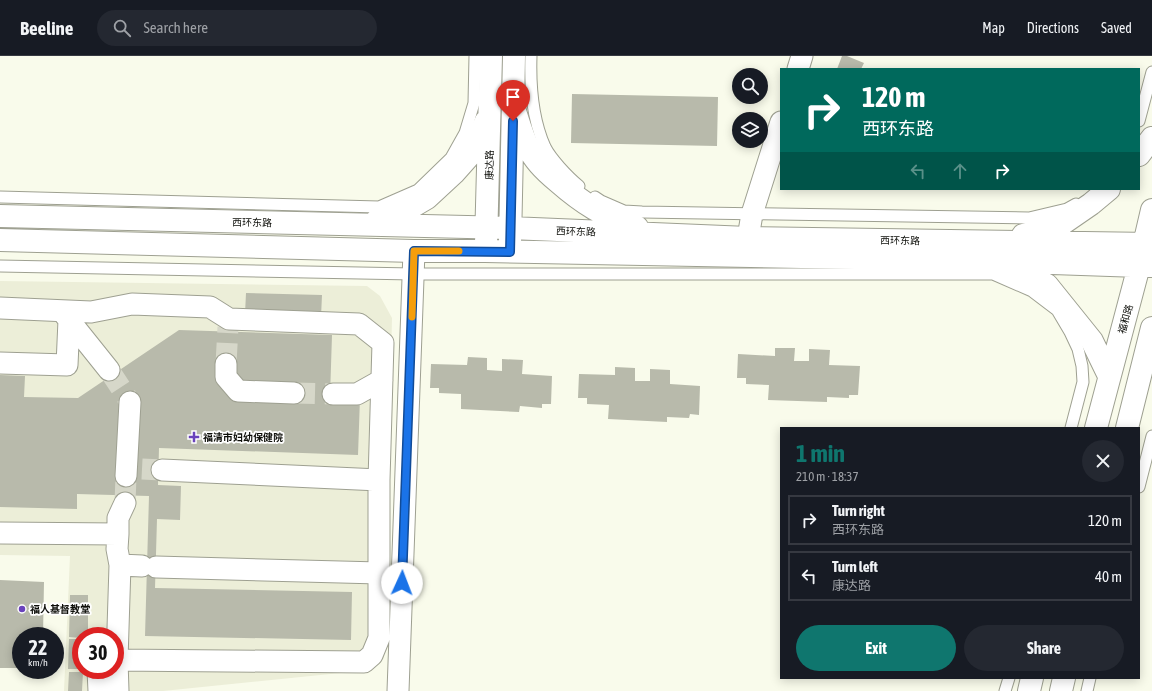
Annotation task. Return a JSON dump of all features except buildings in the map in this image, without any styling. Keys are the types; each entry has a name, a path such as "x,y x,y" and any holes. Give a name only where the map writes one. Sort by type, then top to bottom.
{"street":[{"name":"康达路","path":"485,251 487,228 491,56"},
{"path":"510,252 514,56"},
{"path":"798,68 802,56"},
{"path":"513,105 529,149 542,168 573,195 592,208 619,222 661,234"},
{"path":"359,225 390,217 427,198 454,173 470,155 482,132 490,111"},
{"path":"748,238 752,214 780,125"},
{"path":"1140,154 1152,138"},
{"path":"998,241 1033,233 1062,224 1091,204 1108,190"},
{"name":"福和路","path":"1096,427 1109,376 1146,266 1152,210"},
{"name":"西环东路","path":"0,216 510,228 748,238 1148,244"},
{"name":"西环东路","path":"0,240 414,251 962,260 1146,266"},
{"path":"398,691 414,251"},
{"path":"962,260 1012,268 1047,285 1092,341 1109,376"},
{"path":"0,308 66,316 132,304 210,307 234,318 359,324 382,343 378,638 372,655 364,662 124,660"},
{"path":"0,362 68,365 66,316"},
{"path":"66,316 109,370"},
{"path":"1127,427 1152,328"},
{"path":"226,364 226,378 238,392 294,393"},
{"path":"333,394 358,394 382,380"},
{"path":"130,402 131,472"},
{"path":"162,470 379,480"},
{"path":"117,627 120,565 117,549 118,518 125,503"},
{"path":"0,533 118,534"},
{"path":"120,565 379,573"},
{"path":"98,679 99,691"},
{"path":"117,679 118,691"},
{"path":"1029,691 1032,679"},
{"path":"1061,691 1064,679"}],"lane":[{"path":"0,197 379,207 418,190 451,158 465,133 474,103 475,56"},
{"path":"531,56 530,76 534,115 545,148 560,168 578,185 601,201 624,211 1029,218 1067,209 1084,199 1094,190"},
{"path":"1140,117 1152,72"},
{"path":"0,266 413,274 993,274 1032,292 1057,310 1070,332 1078,349 1082,366 1083,382 1071,427"},
{"path":"1140,483 1152,436"},
{"path":"1006,691 1009,679"},
{"path":"1087,691 1090,679"}],"shaded area":[{"name":"福清市妇幼保健院","path":"0,281 367,286 380,296 392,318 384,658 370,670 163,691 64,691 70,556 0,555"}],"tunnel":[{"path":"226,364 228,327"},
{"path":"109,370 130,402"},
{"path":"294,393 333,394"},
{"path":"142,469 162,470"},
{"path":"125,503 126,476"}],"slow traffic":[{"path":"412,317 414,251 459,251"}],"place":[{"name":"福清市妇幼保健院","path":"194,437"},
{"name":"福人基督教堂","path":"22,609"}],"route":[{"path":"402,583 414,251 510,252 513,121"}]}
